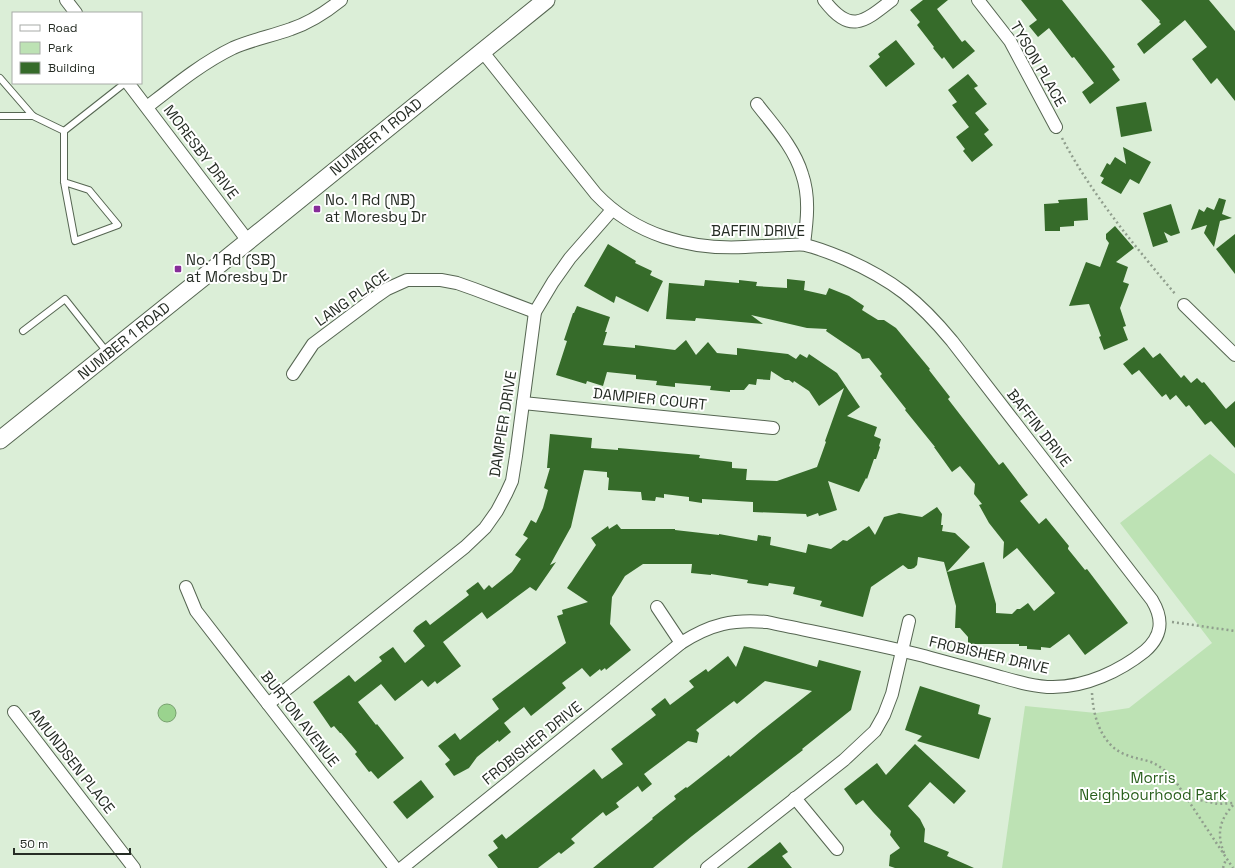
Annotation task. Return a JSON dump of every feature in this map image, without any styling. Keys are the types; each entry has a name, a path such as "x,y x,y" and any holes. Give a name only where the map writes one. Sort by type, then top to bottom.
{"main road":[{"name":"NUMBER 1 ROAD","path":"0,440 248,242 482,50 546,0"}],"street":[{"path":"66,0 75,12"},
{"path":"148,107 184,79 216,57 233,48 292,29 319,16 341,0"},
{"path":"824,0 835,14 842,19 854,22 861,21 874,14 892,0"},
{"name":"TYSON PLACE","path":"978,0 1010,41 1056,127"},
{"name":"BAFFIN DRIVE","path":"482,50 596,194 612,210 630,221 654,233 676,241 704,246 737,248 804,244 837,255 866,268 894,284 916,302 935,321 1152,600 1156,606 1160,620"},
{"name":"MORESBY DRIVE","path":"129,84 148,107 248,242"},
{"path":"757,104 793,154 802,173 806,192 807,215 804,244"},
{"name":"DAMPIER DRIVE","path":"268,704 465,547 484,528 500,506 512,481 535,312 553,282 570,258 612,210"},
{"name":"LANG PLACE","path":"293,374 313,344 386,289 407,280 441,280 457,283 535,312"},
{"path":"1184,305 1235,355"},
{"name":"DAMPIER COURT","path":"523,403 773,428"},
{"name":"BURTON AVENUE","path":"186,587 196,611 395,868"},
{"path":"657,607 682,642"},
{"name":"FROBISHER DRIVE","path":"402,868 682,642 717,625 748,620 767,622 902,651 1031,685 1054,687 1088,682 1114,671 1141,654 1156,639 1160,620"},
{"path":"707,868 844,760 875,731 884,715 892,694 909,621"},
{"name":"AMUNDSEN PLACE","path":"14,712 134,868"},
{"path":"795,798 837,849"}],"lane":[{"path":"0,78 33,116 64,131"},
{"path":"64,131 124,84"},
{"path":"0,116 33,116"},
{"path":"64,131 64,182 74,241 118,225 88,190 64,182"},
{"path":"23,331 65,299 108,354"}],"path":[{"path":"1056,127 1072,158 1097,197 1184,305"},
{"path":"1160,620 1235,631"},
{"path":"1092,692 1092,705 1096,719 1106,738 1123,754 1150,762 1164,770 1174,779 1226,860 1233,868"},
{"path":"1186,797 1218,804 1235,803"},
{"path":"1223,868 1226,860 1220,844 1219,833 1224,816 1235,803"}],"green space":[{"name":"Morris Neighbourhood Park","path":"1210,454 1235,474 1235,868 1002,868 1025,706 1096,713 1129,708 1212,643 1120,523"}],"shaded area":[{"path":"167,704 173,707 176,713 173,719 167,722 161,719 158,713 161,707"}],"building":[{"path":"923,0 948,0 937,9 962,42 965,40 975,51 953,69 944,57 942,59 933,48 934,47 917,25 920,22 910,10"},
{"path":"1021,0 1062,0 1115,67 1112,69 1120,80 1090,104 1082,92 1094,83 1049,28 1038,37 1029,26 1037,20"},
{"path":"1141,0 1209,0 1235,31 1235,101 1217,78 1211,84 1192,59 1207,47 1185,20 1144,54 1137,44 1161,24"},
{"path":"896,40 915,64 886,87 869,66 880,57 878,54"},
{"path":"968,74 978,86 974,88 987,104 975,113 989,130 984,134 993,145 972,162 963,151 965,149 956,137 969,127 952,105 957,102 948,90"},
{"path":"1146,102 1152,131 1121,137 1116,107"},
{"path":"1123,147 1151,162 1139,184 1130,179 1121,194 1101,183 1104,178 1100,176 1107,163 1110,165 1115,157 1126,164"},
{"path":"1087,198 1088,220 1074,221 1074,226 1060,227 1060,231 1045,231 1044,204 1059,203 1058,200"},
{"path":"1219,198 1226,200 1222,214 1232,218 1220,221 1214,247 1204,233 1207,225 1191,230 1199,209 1204,212 1207,207 1214,210"},
{"path":"1171,204 1180,233 1171,236 1164,232 1168,242 1153,247 1143,213"},
{"path":"1115,226 1134,248 1116,262 1128,267 1123,282 1129,284 1120,308 1126,326 1123,327 1128,340 1104,350 1099,337 1101,336 1089,304 1069,306 1086,262 1100,267 1109,243 1106,239 1106,234"},
{"path":"1235,234 1235,274 1216,249"},
{"path":"608,244 636,261 635,263 652,271 650,275 663,281 648,312 616,296 614,303 584,286"},
{"path":"787,279 805,281 804,290 826,295 829,288 849,296 864,306 862,310 878,320 884,320 896,328 930,369 929,370 950,397 948,399 999,465 1003,462 1028,495 1020,501 1039,524 1046,518 1069,546 1068,549 1085,570 1087,569 1128,623 1085,655 1069,634 1050,648 1041,647 1041,650 1027,649 1027,646 1019,646 1019,644 968,644 968,637 960,628 955,628 956,606 944,562 918,557 917,565 914,568 908,569 903,565 871,587 863,617 820,606 822,601 793,594 795,587 769,583 768,586 747,583 748,580 711,574 691,573 692,564 643,564 625,576 612,597 610,624 631,650 606,670 605,668 601,671 600,669 590,677 582,668 562,683 566,688 531,716 524,707 504,723 511,732 499,742 498,740 477,757 469,768 454,776 445,764 450,760 438,746 455,733 460,740 499,709 492,699 566,643 557,616 563,614 562,610 588,602 567,588 596,545 591,538 608,526 609,529 617,524 621,529 675,529 719,534 757,541 758,535 771,537 770,545 806,553 808,544 831,549 843,540 847,541 869,526 875,535 884,517 899,513 922,517 937,507 942,514 942,531 955,533 970,547 947,572 984,562 996,604 996,613 1012,614 1017,609 1020,609 1028,603 1034,611 1055,593 1017,548 1003,559 1004,542 989,523 979,505 982,504 974,494 975,484 960,466 952,472 935,447 880,376 882,374 869,358 862,359 860,354 826,331 827,329 807,328 751,315 763,324 696,318 695,321 666,319 669,283 704,286 705,280 739,283 739,280 757,282 756,286 787,288"},
{"path":"577,306 610,317 605,332 607,332 603,345 635,348 635,345 675,350 686,340 696,355 708,342 717,353 737,355 737,348 788,354 796,359 800,354 807,358 809,354 837,373 860,407 847,416 877,427 874,436 881,439 876,459 874,459 867,479 866,478 859,492 828,481 837,510 819,516 818,513 807,517 806,514 753,512 753,502 702,499 702,503 689,501 689,497 664,494 664,498 656,497 655,501 642,500 641,492 608,490 609,478 607,477 607,472 584,470 571,527 550,565 556,562 536,591 530,587 487,619 482,612 443,642 461,666 437,684 435,681 428,687 422,680 395,701 381,684 358,702 404,758 378,779 371,771 369,772 355,754 357,752 341,733 334,726 331,728 313,702 349,675 355,682 382,661 379,657 393,647 405,663 425,646 413,631 416,627 426,620 430,625 469,595 466,591 478,582 484,590 489,585 492,588 512,572 521,559 515,555 528,538 523,535 531,520 536,523 543,508 548,490 544,488 550,468 547,468 550,434 592,438 591,448 618,450 618,448 700,455 699,458 732,462 732,468 747,469 746,480 777,481 817,467 844,388 819,406 809,391 794,381 793,383 789,380 785,380 771,371 770,380 757,379 756,385 749,384 744,390 730,390 730,392 710,390 711,386 675,383 675,387 656,385 657,381 636,379 636,375 607,372 603,386 587,381 586,384 556,375 567,341 564,340 573,313"},
{"path":"1144,347 1153,358 1160,353 1181,378 1184,375 1191,383 1197,378 1202,383 1204,382 1226,409 1235,401 1235,448 1211,421 1205,425 1189,405 1186,407 1176,395 1170,400 1166,394 1162,397 1139,370 1132,375 1123,364"},
{"path":"744,646 817,667 819,660 861,671 851,710 802,749 803,750 653,868 593,868 676,799 674,796 686,787 687,788 729,755 730,757 812,691 765,681 737,704 734,701 696,730 699,733 697,743 688,741 644,774 652,784 642,792 638,786 616,803 619,807 606,816 603,812 571,839 575,843 561,854 559,852 538,868 498,868 488,855 498,848 493,841 502,834 506,839 594,769 602,779 623,764 611,749 656,715 651,709 665,698 670,705 694,687 689,681 706,669 708,672 728,656 736,667"},
{"path":"920,686 980,705 978,714 991,718 979,759 917,741 922,736 905,730"},
{"path":"915,744 966,791 954,804 930,782 908,806 920,819 925,829 924,842 949,852 947,856 974,868 895,868 889,866 890,855 900,848 890,835 891,831 863,800 856,805 844,789 877,763 886,775"},
{"path":"421,780 434,797 407,819 393,802"},
{"path":"780,842 788,852 782,856 792,868 747,868"}],"place":[{"name":"No. 1 Rd (NB) at Moresby Dr","path":"317,209"},
{"name":"No. 1 Rd (SB) at Moresby Dr","path":"178,269"}]}
